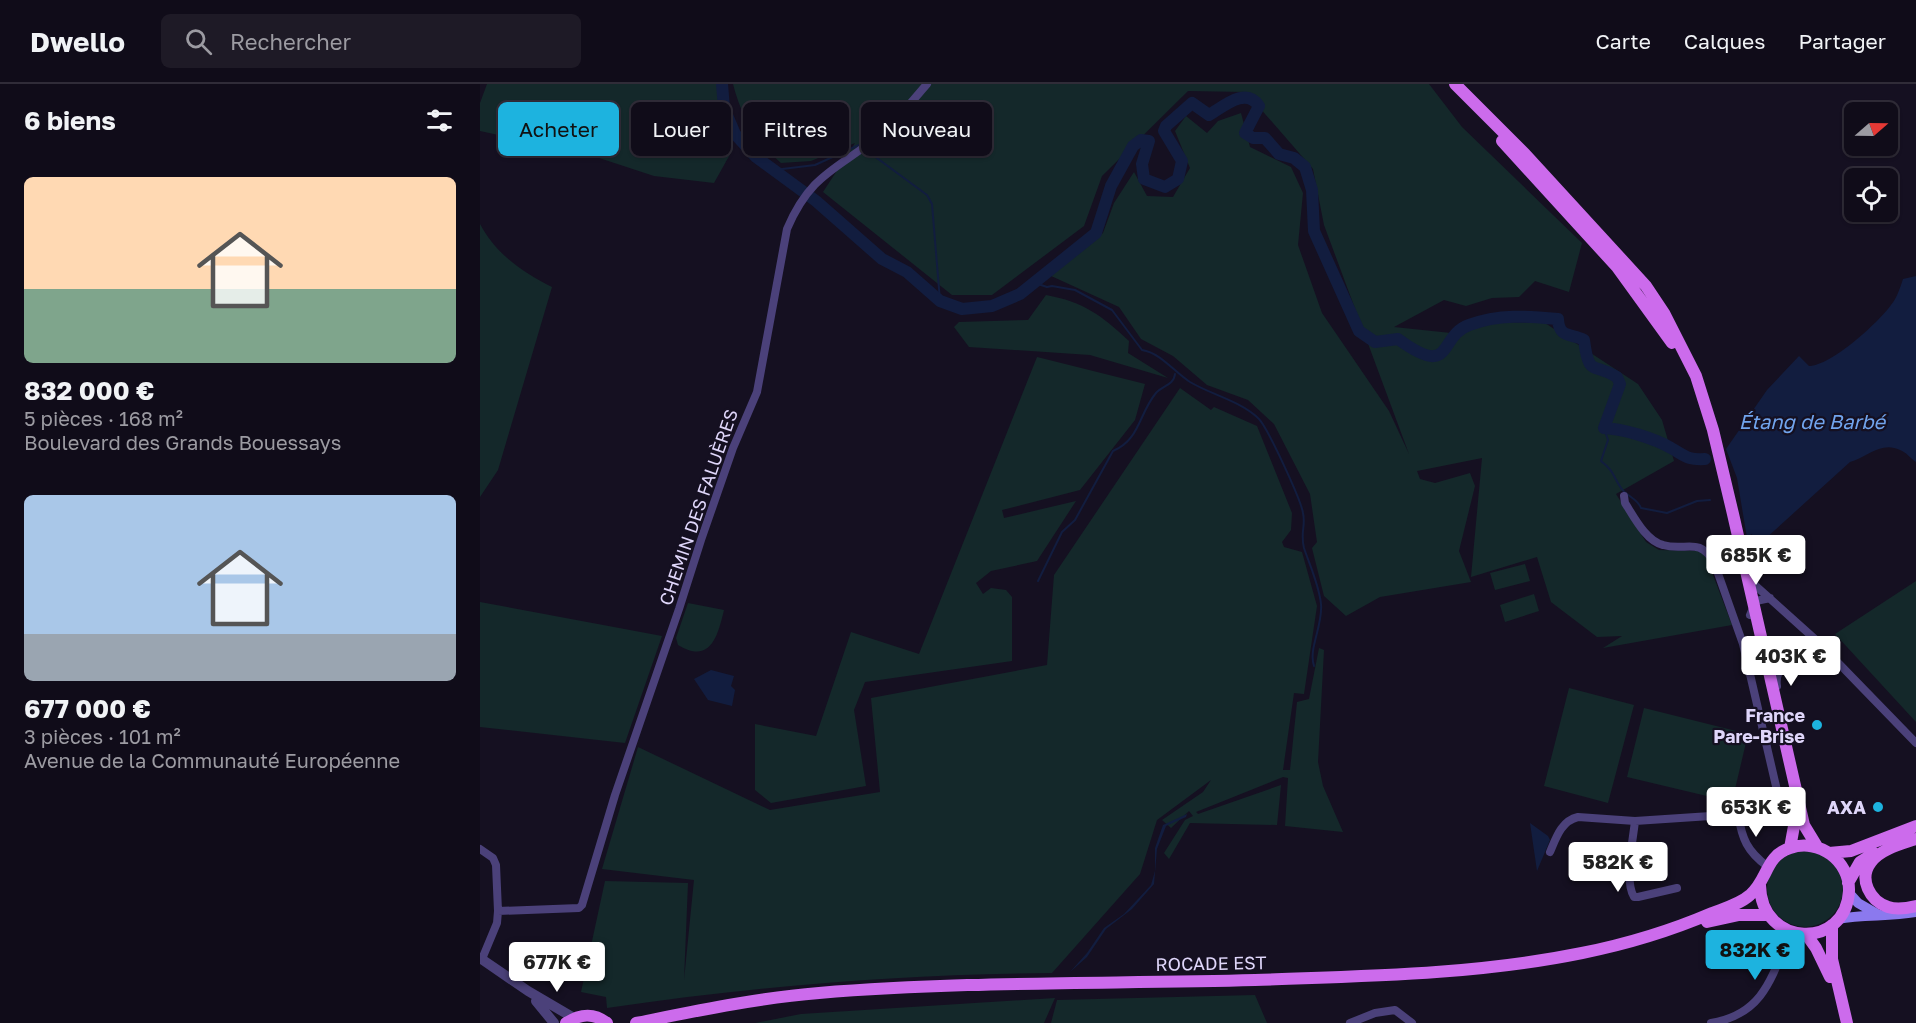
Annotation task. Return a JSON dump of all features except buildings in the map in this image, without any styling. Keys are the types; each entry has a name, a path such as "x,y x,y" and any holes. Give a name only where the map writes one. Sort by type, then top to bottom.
{"main road":[{"path":"1453,84 1622,256 1664,313 1696,376 1707,407 1748,579 1752,609 1792,790 1795,810 1790,848"},
{"path":"1453,84 1617,267 1673,345 1688,377 1707,433 1787,743 1804,825 1845,871 1849,888 1868,910 1882,916"},
{"path":"1679,927 1749,897 1760,885 1767,866 1781,852 1790,848 1851,851 1916,826"},
{"path":"1847,1023 1832,959 1835,922 1847,903 1853,871 1868,856 1916,837"},
{"path":"1916,837 1878,855 1866,872 1866,883 1875,900 1889,908 1916,906"},
{"path":"1760,885 1763,906 1768,915 1778,926 1790,932 1806,934 1819,932 1835,922 1854,916 1882,916 1916,912"},
{"path":"1679,927 1739,915 1768,915"},
{"name":"ROCADE EST","path":"636,1023 740,1003 817,993 916,987 1403,975 1505,966 1632,941 1679,927"},
{"path":"1806,934 1824,962 1847,1023"},
{"name":"ROCADE EST","path":"671,1023 740,1003"},
{"path":"570,1020 593,1015 608,1023"}],"street":[{"name":"CHEMIN DES FALUÈRES","path":"498,911 579,908 582,905 615,795 680,609 700,540 757,392 787,229 796,209 826,172 882,134 927,84"},
{"path":"1550,852 1557,835 1570,819 1594,816 1635,821 1771,812 1779,799 1743,644 1708,553 1699,546 1663,545 1650,538 1624,503 1624,496"},
{"path":"1748,579 1816,640 1916,743"},
{"path":"1752,609 1760,598 1770,598"},
{"path":"1787,743 1776,678 1777,671 1816,640"},
{"path":"1738,814 1747,849 1767,866"},
{"path":"1635,821 1630,872 1631,892 1634,897 1677,888"},
{"path":"480,849 487,852 496,865 498,911 497,923 481,958 570,1020"},
{"path":"1710,1023 1738,1016 1760,998 1768,986 1790,932"},
{"path":"528,991 554,1023"},
{"path":"1350,1023 1375,1013 1395,1010 1412,1023"}],"green space":[{"path":"487,84 717,84 721,102 631,102 631,156 729,156 714,183 654,176 593,156 619,156 619,102 498,102 498,135 480,131 480,103"},
{"path":"733,84 1429,84 1462,127 1582,243 1569,292 1535,281 1519,297 1492,298 1466,306 1444,300 1394,327 1451,333 1495,322 1545,323 1638,384 1662,420 1674,461 1616,494 1646,542 1659,550 1701,551 1705,554 1732,625 1603,648 1622,636 1597,637 1551,602 1537,557 1471,577 1482,458 1417,471 1420,479 1435,483 1470,473 1475,486 1459,551 1471,582 1380,597 1346,616 1324,596 1312,548 1317,542 1310,494 1274,424 1248,400 1207,385 1173,356 1141,339 1119,307 1049,275 1103,233 1114,203 1134,172 1147,196 1173,197 1190,168 1175,131 1186,116 1207,133 1218,121 1241,113 1250,147 1291,167 1303,193 1298,245 1322,313 1389,411 1409,454 1324,225 1313,169 1246,92 1188,91 1102,176 1084,226 992,295 952,295 823,192 847,156 849,156 855,143 849,145 849,102 743,102 743,114"},
{"path":"773,156 823,156 811,161 781,163"},
{"path":"480,224 486,235 511,261 552,287 498,470 480,497"},
{"path":"1046,295 1071,301 1100,317 1129,341 1128,353 1168,378 1090,355 969,347 954,327 959,322 1028,320"},
{"path":"1037,357 1145,384 1135,420 1080,490 1002,510 1004,518 1076,501 1037,561 991,571 976,583 983,594 991,588 1006,590 1012,597 1012,661 865,682 854,710 866,786 771,803 755,790 755,724 816,736 851,632 919,654"},
{"path":"1180,388 1211,410 1214,407 1257,426 1292,513 1291,530 1282,542 1284,547 1302,552 1317,606 1304,694 1294,693 1283,770 1290,770 1297,702 1309,699 1319,648 1324,650 1318,762 1323,786 1343,832 1285,826 1288,778 1283,777 1196,812 1198,814 1281,785 1277,825 1190,823 1169,859 1164,853 1185,820 1193,816 1189,811 1171,828 1162,820 1203,792 1211,780 1157,820 1140,874 1052,973 941,976 829,983 718,993 607,1008 606,997 581,992 605,881 688,883 684,980 694,880 602,869 638,747 770,810 880,792 871,698 1047,665 1054,575"},
{"path":"1525,564 1530,581 1495,590 1490,573"},
{"path":"1916,581 1916,722 1835,634"},
{"path":"1534,594 1539,611 1505,622 1500,605"},
{"path":"480,602 662,636 625,743 480,727"},
{"path":"688,603 724,610 716,637 705,649 689,650 678,645 676,638"},
{"path":"1569,688 1634,705 1608,803 1544,786"},
{"path":"1644,708 1748,734 1732,802 1627,777"},
{"path":"1805,851 1819,854 1832,862 1840,875 1843,889 1840,903 1832,916 1819,924 1805,927 1791,924 1778,916 1770,903 1767,889 1770,875 1778,862 1791,854"},
{"path":"1255,995 1267,1023 1051,1023 1057,1000"},
{"path":"1055,998 1044,1023 755,1023 801,1014"}],"water":[{"name":"Étang de Barbé","path":"1916,276 1916,462 1902,451 1887,447 1850,462 1765,539 1759,540 1751,534 1748,544 1737,478 1726,449 1767,390 1799,356 1809,366 1829,359 1841,351 1885,313 1895,299 1903,279"},
{"path":"711,670 734,676 731,686 735,690 732,706 708,700 694,679"},
{"path":"1187,814 1186,817 1166,826 1157,849 1154,884 1132,909 1106,929 1087,957 1070,972 1087,953 1104,928 1124,914 1151,885 1155,871 1155,848 1163,825"},
{"path":"1530,823 1550,840 1537,871"}],"waterway":[{"path":"722,84 724,108 735,134 756,157 816,201 882,259 907,272 940,301 962,309 992,306 1020,294 1096,233 1111,186 1133,146 1141,140 1149,141 1142,164 1144,179 1165,187 1178,179 1182,161 1164,131 1166,126 1192,103 1209,115 1234,100 1241,98 1254,100 1259,106 1245,133 1253,138 1265,138 1279,154 1294,158 1305,167 1312,190 1314,231 1359,331 1375,342 1398,339 1428,356 1443,352 1459,330 1480,321 1513,317 1558,319 1564,333 1584,340 1590,364 1617,377 1620,384 1604,428 1620,430 1656,441 1686,457 1705,459"},
{"path":"774,170 815,165 859,145 861,147"},
{"path":"874,156 927,195 932,204 940,301"},
{"path":"1032,282 1047,287 1075,290 1112,310 1142,350 1155,355 1198,387 1243,407 1258,418 1269,434 1303,513 1304,548 1321,604 1320,621 1313,652 1314,666"},
{"path":"1038,581 1062,532 1075,520 1113,451 1129,440 1150,401 1158,391 1172,381 1175,374"},
{"path":"1604,428 1608,440 1601,461 1611,471 1623,491 1641,508 1667,513 1697,501 1710,500"}],"place":[{"name":"France Pare-Brise","path":"1817,725"},
{"name":"AXA","path":"1878,807"}]}
